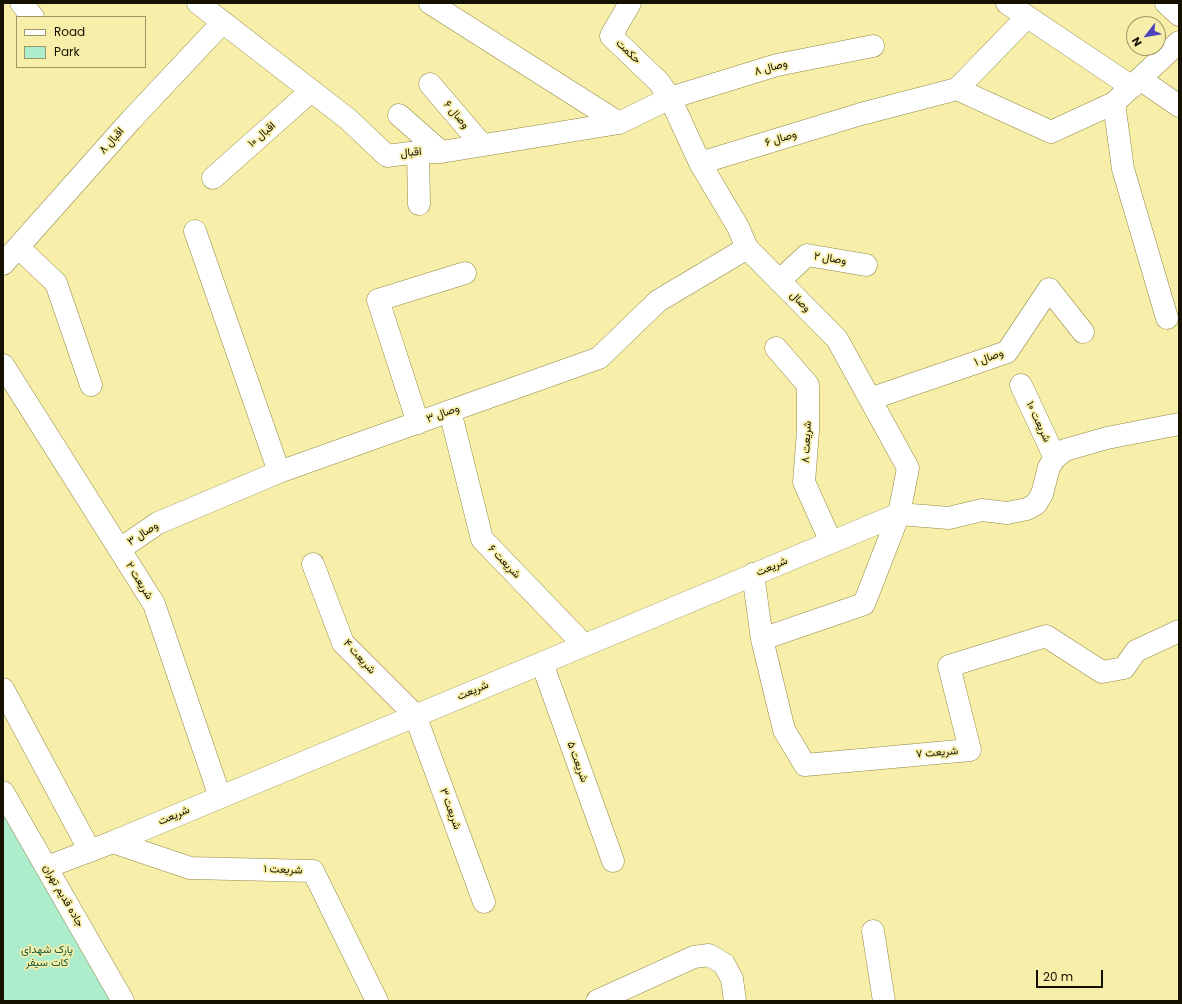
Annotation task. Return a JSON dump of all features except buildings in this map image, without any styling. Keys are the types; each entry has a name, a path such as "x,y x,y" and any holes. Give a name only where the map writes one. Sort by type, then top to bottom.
{"street":[{"path":"21,3 32,16"},
{"name":"اقبال","path":"198,3 348,119 387,156 418,152 441,152 619,123 670,98"},
{"path":"430,3 619,123"},
{"name":"حکمت","path":"630,3 611,36 659,82 670,98"},
{"path":"1007,3 1027,17 1136,83 1179,106"},
{"path":"1166,3 1179,15"},
{"path":"1027,17 957,89 1051,132 1114,103 1179,42"},
{"name":"اقبال ۸","path":"3,264 131,120 223,22"},
{"name":"وصال ۸","path":"670,98 777,65 874,46"},
{"name":"وصال ۶","path":"430,84 482,145"},
{"name":"وصال ۶","path":"700,163 862,114 957,89"},
{"name":"اقبال ۱۰","path":"213,178 311,91"},
{"name":"وصال","path":"670,98 700,163 738,227 747,248 837,339 908,468 899,514 864,604 762,639"},
{"path":"1114,103 1123,169 1167,318"},
{"path":"399,115 441,152"},
{"path":"418,152 419,204"},
{"path":"195,231 279,472"},
{"path":"18,246 56,283 91,385"},
{"name":"وصال ۳","path":"120,549 158,523 279,472 599,358 658,301 747,248"},
{"name":"وصال ۲","path":"779,282 807,255 866,265"},
{"path":"418,423 378,300 465,273"},
{"name":"وصال ۱","path":"870,399 1007,352 1049,289 1083,332"},
{"name":"شریعت ۸","path":"776,348 808,385 808,431 804,482 831,542"},
{"name":"شریعت ۲","path":"3,365 154,604 220,797"},
{"name":"شریعت ۱۰","path":"1021,385 1055,458"},
{"name":"شریعت ۶","path":"450,411 482,539 584,645"},
{"path":"899,514 949,518 982,510 1008,513 1028,509 1036,504 1042,494 1049,467 1055,458 1065,450 1108,438 1179,424"},
{"name":"شریعت","path":"47,867 113,842 899,514"},
{"name":"شریعت ۴","path":"313,564 343,642 415,715"},
{"name":"شریعت ۷","path":"753,574 762,639 784,730 806,765 970,750 949,666 1046,636 1102,672 1124,668 1136,651 1179,631"},
{"name":"شریعت ۵","path":"542,663 613,861"},
{"path":"3,689 90,851"},
{"name":"شریعت ۳","path":"415,715 484,902"},
{"name":"جاده قدیم تهران","path":"3,792 123,1001"},
{"name":"شریعت ۱","path":"113,842 190,868 313,871 377,1001"},
{"path":"873,931 884,1001"},
{"path":"597,1001 694,957 709,955 724,964 732,979 735,1001"}],"green space":[{"name":"پارک شهدای کات سیفر","path":"3,792 123,1001 3,1001"}]}
